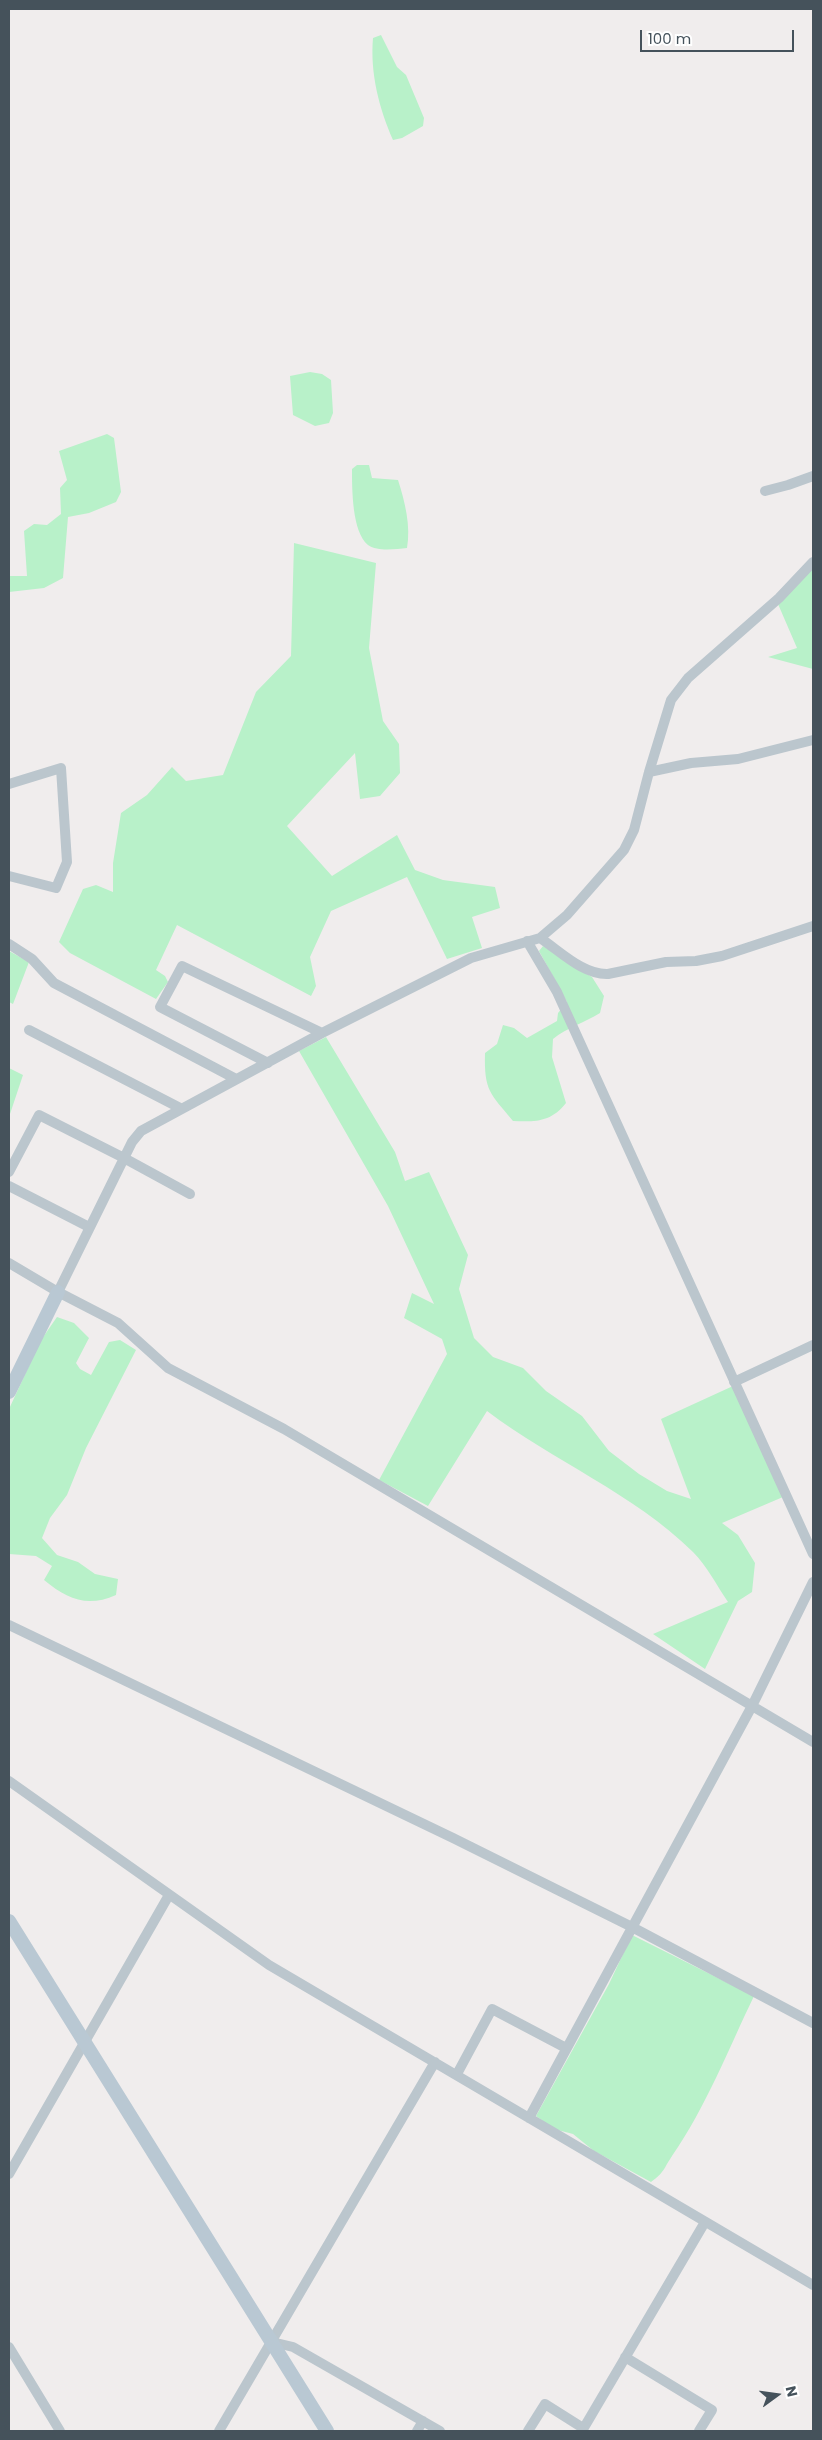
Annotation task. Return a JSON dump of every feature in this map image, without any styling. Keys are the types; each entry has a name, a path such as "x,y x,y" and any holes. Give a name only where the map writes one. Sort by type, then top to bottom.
{"street":[{"path":"766,491 788,486 813,476"},
{"path":"9,1392 132,1142 142,1131 236,1079 471,958 540,938 567,915 624,850 634,830 648,772 671,700 688,678 779,598 813,562"},
{"path":"648,772 678,765 744,758 813,740"},
{"path":"9,784 61,768 66,862 56,888 9,876"},
{"path":"540,938 585,969 600,975 666,962 696,961 722,956 813,926"},
{"path":"527,941 557,992 813,1554"},
{"path":"9,944 32,959 54,983 236,1079"},
{"path":"268,1063 160,1007 182,966 322,1034"},
{"path":"30,1030 182,1109"},
{"path":"9,1172 38,1115 124,1158 190,1194"},
{"path":"9,1186 89,1227"},
{"path":"9,1263 58,1292 118,1323 168,1368 284,1429 644,1640 813,1742"},
{"path":"734,1382 813,1345"},
{"path":"529,2118 752,1706 813,1582"},
{"path":"9,1625 453,1838 632,1927 813,2023"},
{"path":"9,1781 269,1966 457,2074 813,2285"},
{"path":"9,2174 169,1895"},
{"path":"9,1921 327,2431"},
{"path":"457,2074 492,2009 566,2048"},
{"path":"219,2431 435,2062"},
{"path":"528,2431 544,2404 582,2430 705,2222"},
{"path":"272,2342 293,2346 440,2431"},
{"path":"9,2347 60,2431"},
{"path":"625,2357 712,2410 699,2431"},
{"path":"417,2431 423,2421"}],"green space":[{"path":"381,35 397,67 406,75 424,118 423,126 402,138 393,140 380,103 374,77 373,38"},
{"path":"310,372 322,374 331,380 333,413 329,423 315,426 293,415 290,376"},
{"path":"107,434 114,438 121,492 116,502 89,513 68,517 63,578 44,588 9,592 9,576 27,576 24,531 34,524 47,525 61,514 60,488 67,480 59,451"},
{"path":"357,465 369,465 372,478 398,480 407,514 407,548 377,549 368,545 363,539 356,521 353,498 352,469"},
{"path":"294,543 376,563 369,648 383,721 399,744 400,773 380,796 360,799 355,753 287,826 332,876 397,835 415,870 443,880 495,887 500,908 472,917 482,948 447,959 407,877 331,911 310,957 316,986 311,996 177,925 156,970 165,976 168,982 156,999 70,953 59,942 83,889 96,885 113,892 113,863 121,813 147,795 172,767 186,781 223,775 256,692 291,656"},
{"path":"813,567 813,669 768,657 797,648 778,604"},
{"path":"543,946 592,977 604,996 600,1013 564,1031 553,1039 552,1057 566,1103 555,1114 543,1120 513,1121 494,1097 487,1084 485,1053 497,1044 503,1025 514,1028 527,1038 557,1021 558,1013 567,1002 539,951"},
{"path":"9,951 29,962 13,1004 9,1002"},
{"path":"326,1037 395,1152 405,1181 429,1172 468,1255 459,1289 474,1338 493,1357 523,1368 546,1391 582,1416 609,1451 639,1474 667,1491 691,1499 661,1419 733,1386 783,1497 722,1523 738,1535 755,1563 752,1592 738,1601 705,1669 653,1634 728,1602 693,1552 645,1512 512,1429 487,1411 428,1506 379,1480 447,1354 442,1339 404,1318 412,1293 434,1304 388,1206 299,1051"},
{"path":"9,1068 23,1075 9,1117"},
{"path":"57,1317 74,1323 89,1338 76,1363 80,1369 91,1375 109,1342 120,1340 136,1350 86,1448 67,1495 50,1518 42,1538 57,1555 78,1562 95,1574 118,1579 116,1595 96,1601 78,1600 53,1587 44,1580 52,1566 36,1556 9,1554 9,1409 41,1340"},
{"path":"632,1935 754,1996 696,2118 659,2176 651,2182 594,2151 573,2134 554,2129 536,2116 609,1984"}]}
